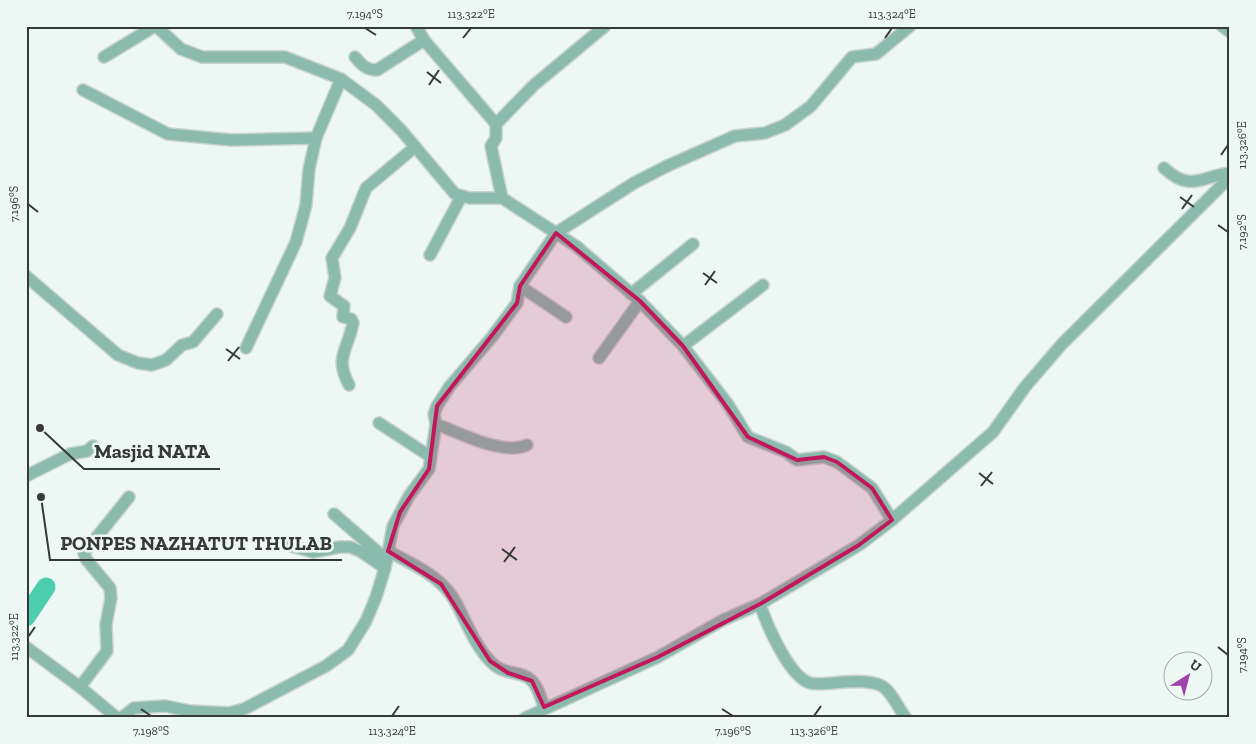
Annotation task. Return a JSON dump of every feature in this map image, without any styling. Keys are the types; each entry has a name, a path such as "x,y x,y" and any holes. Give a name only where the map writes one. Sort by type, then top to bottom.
{"street":[{"path":"104,57 156,26 181,49 202,57 285,57 342,79 376,105 450,188 462,197 502,198 576,246 635,297 683,346 718,391 748,437 786,452 797,460 824,457 837,462 872,488 892,520"},
{"path":"416,26 424,40 496,124 496,138 491,146 502,198"},
{"path":"496,124 534,85 605,26"},
{"path":"121,718 134,708 165,706 190,711 229,713 268,698 326,666 348,650 357,639 366,621 387,560 393,526 409,496 429,469 436,424 434,414 442,397 492,337 517,303 520,286 556,233 634,183 667,166 734,136 765,133 784,125 811,106 852,57 876,54 910,26"},
{"path":"355,57 364,67 370,70 377,70 424,40"},
{"path":"246,348 296,242 306,205 309,169 316,138 342,79"},
{"path":"83,90 168,134 231,140 316,138"},
{"path":"349,385 343,375 341,355 353,322 351,319 343,317 344,306 330,296 335,278 332,258 350,228 366,188 415,147"},
{"path":"1164,168 1177,177 1195,182 1230,175"},
{"path":"524,718 544,707 658,657 723,620 760,604 859,545 892,520 993,432 1025,387 1062,344 1230,175"},
{"path":"430,256 462,197"},
{"path":"599,358 635,297 693,244"},
{"path":"26,276 118,355 138,363 152,365 166,360 182,345 193,342 217,314"},
{"path":"683,346 763,285"},
{"path":"520,286 566,317"},
{"path":"379,423 431,457"},
{"path":"436,424 504,449 519,449 527,445"},
{"path":"26,476 70,454 87,451 93,446"},
{"path":"80,687 107,651 106,624 111,598 110,588 86,559 84,553 129,497"},
{"path":"334,514 387,560"},
{"path":"287,546 313,552 340,546 350,547 387,560 422,569 441,584 455,601 465,624 490,661 508,673 523,675 532,681 544,707"},
{"path":"760,604 768,630 790,665 804,680 810,684 845,682 880,685 886,689 906,718"},
{"path":"26,648 80,687 117,718"}],"highlighted area":[{"path":"556,233 640,301 683,346 748,437 797,460 824,457 837,462 872,488 892,520 859,545 760,604 658,657 544,707 532,681 508,673 490,661 441,584 388,551 400,512 429,469 437,406 517,303 520,286"}],"waterway":[{"path":"26,617 46,587"}],"place":[{"name":"Masjid NATA","path":"40,428"},
{"name":"PONPES NAZHATUT THULAB","path":"41,497"}]}
